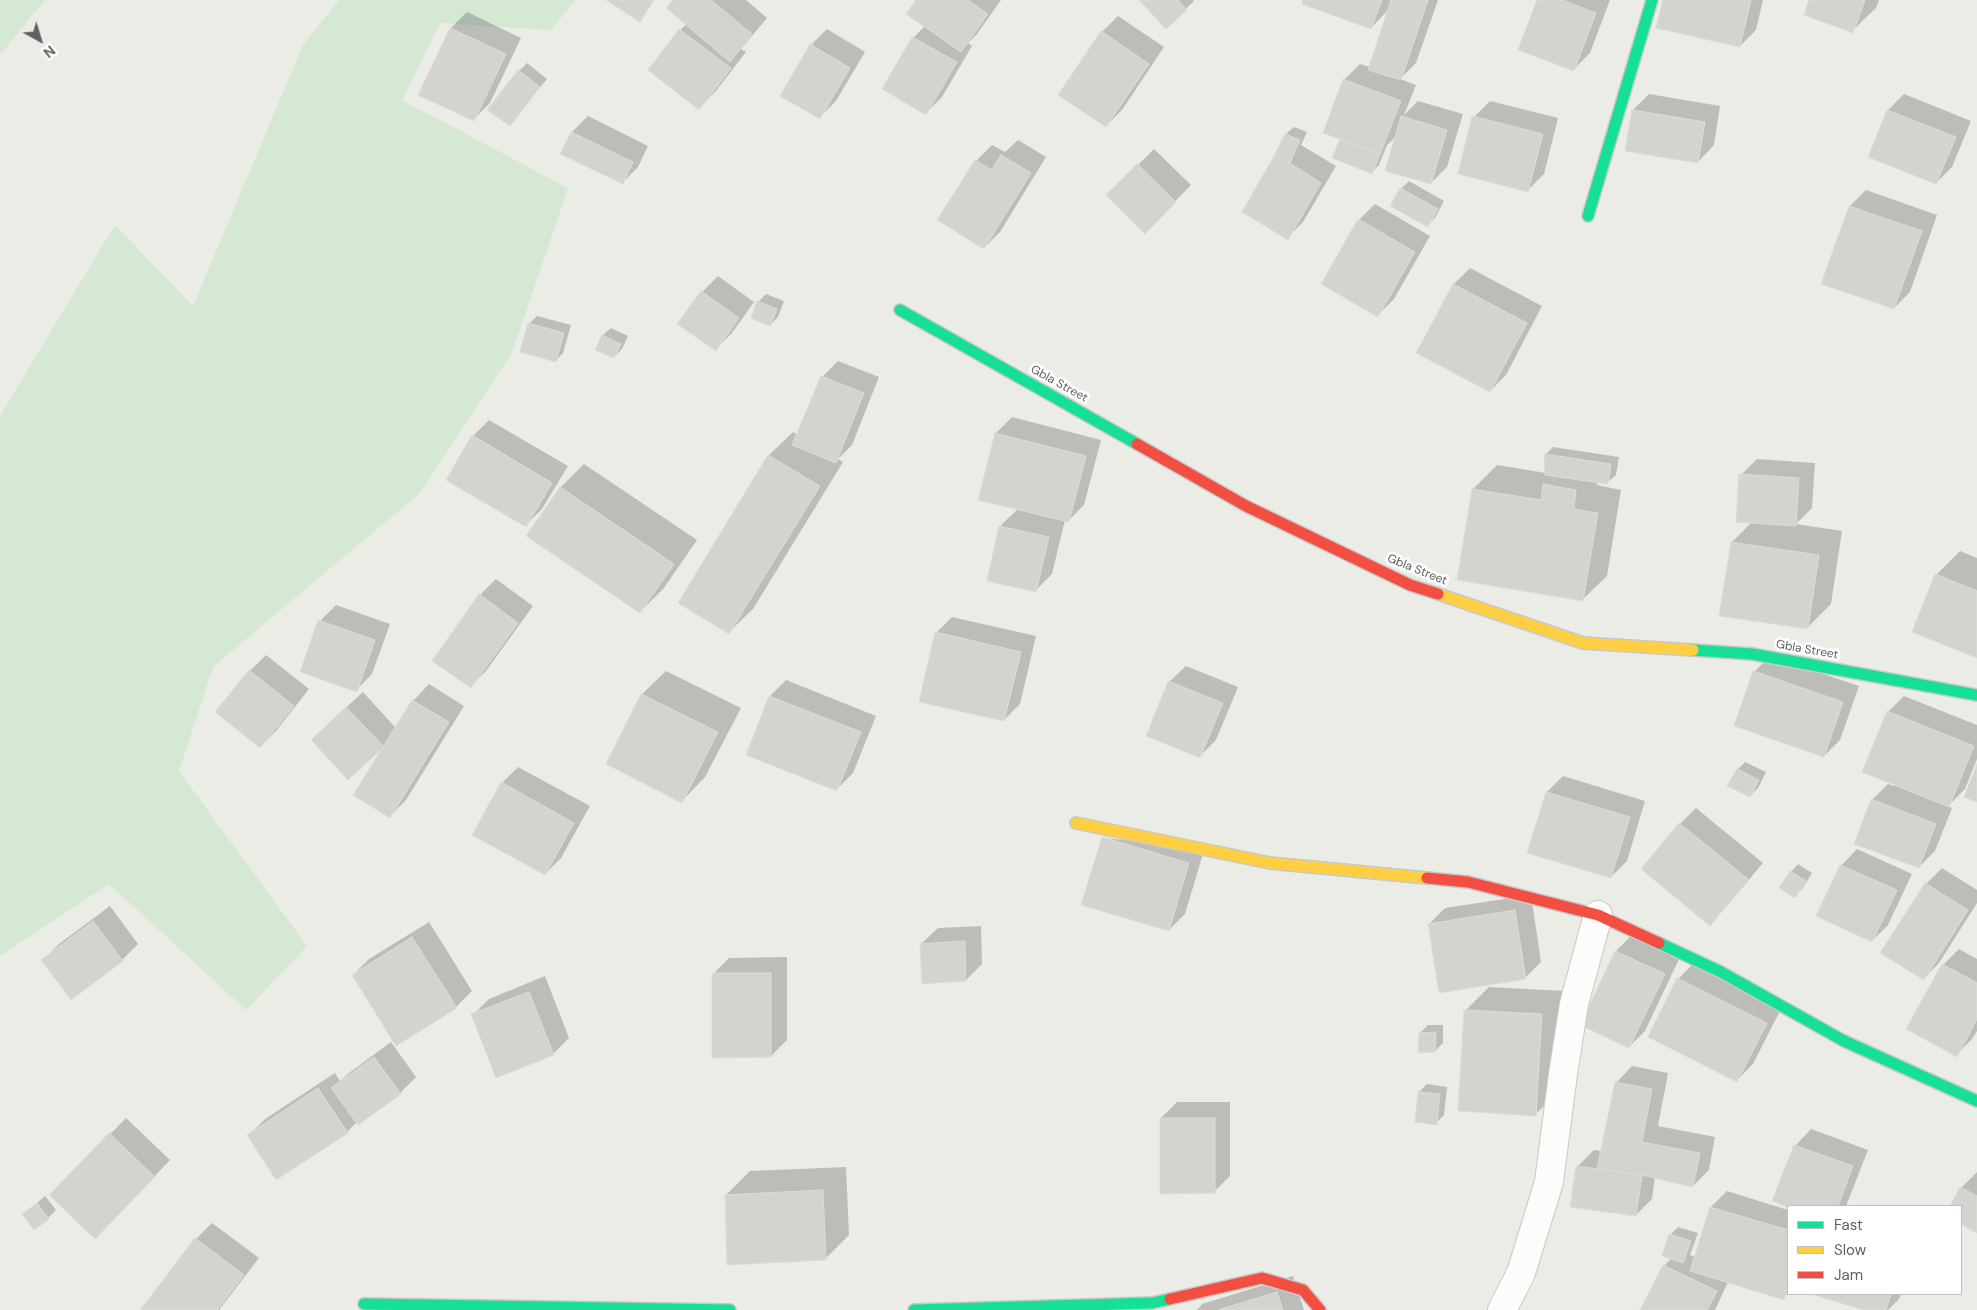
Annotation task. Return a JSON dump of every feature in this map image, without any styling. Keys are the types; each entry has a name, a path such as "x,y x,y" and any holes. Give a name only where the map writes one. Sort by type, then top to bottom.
{"street":[{"path":"1588,216 1652,0"},
{"name":"Gbla Street","path":"900,310 1246,506 1410,585 1583,643 1752,654 1977,695"},
{"path":"1076,823 1270,863 1468,882 1598,915 1721,972 1844,1041 1977,1101"},
{"path":"1502,1310 1521,1273 1549,1182 1574,1004 1598,915"},
{"path":"914,1310 1152,1303 1262,1278 1303,1290 1320,1310"},
{"path":"364,1304 730,1310"}],"green space":[{"path":"0,0 45,0 0,55"},
{"path":"339,0 576,0 551,30 440,23 402,100 568,188 512,353 420,493 213,667 179,771 307,946 246,1010 109,884 0,956 0,416 115,225 193,306 303,45"}],"building":[{"path":"606,0 654,0 640,22"},
{"path":"673,0 711,0 752,34 730,62 666,8"},
{"path":"916,0 968,0 988,14 961,52 906,14"},
{"path":"1139,0 1178,0 1187,10 1166,29"},
{"path":"1303,0 1382,0 1371,29 1302,4"},
{"path":"1391,0 1428,0 1401,80 1368,70"},
{"path":"1537,0 1562,0 1596,13 1574,71 1518,50"},
{"path":"1663,0 1751,0 1740,47 1656,28"},
{"path":"1809,0 1865,0 1853,33 1804,15"},
{"path":"450,28 506,54 474,121 418,95"},
{"path":"679,29 731,68 699,110 648,70"},
{"path":"1101,31 1149,64 1106,127 1058,95"},
{"path":"912,37 957,62 926,115 882,89"},
{"path":"810,44 850,68 820,119 780,96"},
{"path":"518,70 540,87 510,126 487,110"},
{"path":"1343,79 1401,101 1380,154 1323,133"},
{"path":"1632,110 1705,122 1698,163 1625,151"},
{"path":"1887,110 1956,137 1936,184 1868,157"},
{"path":"1401,116 1447,130 1431,184 1385,171"},
{"path":"1472,116 1543,134 1528,192 1458,174"},
{"path":"571,132 633,162 623,184 560,154"},
{"path":"1285,134 1300,140 1290,163 1274,156"},
{"path":"1340,138 1380,154 1372,174 1332,158"},
{"path":"1001,155 1031,173 984,249 937,220 975,160 992,170"},
{"path":"1274,156 1290,163 1321,183 1288,240 1242,212"},
{"path":"1137,164 1176,202 1145,234 1106,195"},
{"path":"1400,188 1438,209 1428,227 1390,206"},
{"path":"1849,206 1922,231 1894,309 1821,284"},
{"path":"1358,219 1415,252 1378,317 1321,284"},
{"path":"1453,284 1527,323 1490,392 1416,353"},
{"path":"701,291 739,318 716,351 677,324"},
{"path":"757,301 777,309 770,326 751,318"},
{"path":"528,323 564,333 556,362 520,352"},
{"path":"602,335 621,344 614,358 595,350"},
{"path":"821,376 864,393 836,463 792,445"},
{"path":"995,433 1086,456 1069,522 978,500"},
{"path":"472,435 552,483 526,527 446,480"},
{"path":"1544,454 1611,464 1608,484 1545,475"},
{"path":"768,455 820,486 729,634 678,603"},
{"path":"1739,474 1799,478 1796,526 1736,522"},
{"path":"1543,484 1576,490 1574,509 1598,513 1583,601 1457,580 1472,489 1541,500"},
{"path":"560,487 674,564 640,613 526,536"},
{"path":"999,526 1049,537 1036,592 987,581"},
{"path":"1731,542 1819,555 1808,629 1719,616"},
{"path":"1935,574 1977,591 1977,658 1912,632"},
{"path":"479,594 518,623 471,688 432,661"},
{"path":"318,620 375,640 357,692 300,672"},
{"path":"935,632 1021,652 1004,721 919,702"},
{"path":"249,670 294,706 260,748 215,712"},
{"path":"1753,671 1843,702 1824,757 1734,726"},
{"path":"1168,681 1223,703 1200,758 1146,736"},
{"path":"641,694 718,732 682,803 606,764"},
{"path":"769,696 861,732 837,791 746,755"},
{"path":"412,700 449,722 390,818 353,795"},
{"path":"346,707 384,747 348,780 311,740"},
{"path":"1887,711 1974,746 1949,807 1862,772"},
{"path":"1977,764 1977,802 1964,797"},
{"path":"1737,769 1759,780 1750,797 1727,786"},
{"path":"501,782 574,823 545,875 472,835"},
{"path":"1546,792 1630,817 1611,878 1527,853"},
{"path":"1871,799 1936,824 1919,868 1854,844"},
{"path":"1679,823 1748,879 1710,926 1641,869"},
{"path":"1102,837 1189,863 1169,931 1081,905"},
{"path":"1840,865 1897,890 1872,942 1816,916"},
{"path":"1790,871 1806,881 1795,898 1779,888"},
{"path":"1925,883 1968,910 1924,980 1880,953"},
{"path":"1515,910 1526,979 1439,993 1428,924"},
{"path":"93,921 123,961 71,1000 41,960"},
{"path":"412,937 457,1008 396,1046 352,975"},
{"path":"965,941 966,981 922,984 920,944"},
{"path":"1615,951 1665,974 1629,1048 1580,1025"},
{"path":"1942,964 1977,983 1977,1019 1957,1057 1906,1029"},
{"path":"712,973 771,973 771,1057 712,1058"},
{"path":"1677,978 1767,1023 1737,1082 1648,1037"},
{"path":"529,992 554,1055 496,1078 471,1014"},
{"path":"1464,1010 1542,1014 1536,1116 1458,1111"},
{"path":"1436,1032 1435,1052 1418,1053 1419,1033"},
{"path":"374,1057 401,1094 358,1125 331,1088"},
{"path":"1615,1082 1652,1089 1642,1142 1700,1153 1693,1187 1642,1175 1597,1169"},
{"path":"318,1088 348,1133 276,1180 247,1135"},
{"path":"1418,1092 1440,1094 1437,1125 1415,1122"},
{"path":"1160,1118 1215,1118 1215,1193 1160,1194"},
{"path":"109,1133 155,1177 95,1239 49,1195"},
{"path":"1794,1145 1853,1166 1838,1205 1787,1205 1787,1207 1772,1201"},
{"path":"1576,1166 1642,1175 1636,1216 1570,1207"},
{"path":"1960,1187 1977,1196 1977,1233 1962,1225 1962,1205 1951,1205"},
{"path":"823,1190 826,1260 727,1265 725,1195"},
{"path":"37,1203 49,1219 34,1230 22,1214"},
{"path":"1710,1207 1787,1230 1787,1288 1784,1300 1690,1271"},
{"path":"1669,1234 1691,1241 1683,1263 1662,1256"},
{"path":"195,1238 244,1275 217,1310 141,1309"},
{"path":"1663,1265 1717,1291 1707,1310 1640,1310"},
{"path":"1277,1292 1283,1310 1218,1310"},
{"path":"1814,1295 1891,1295 1886,1310 1864,1310"}],"traffic: fast":[{"path":"1588,216 1652,0"},
{"path":"900,310 1137,444"},
{"path":"1693,650 1752,654 1977,695"},
{"path":"1659,943 1721,972 1844,1041 1977,1101"},
{"path":"914,1310 1152,1303 1170,1299"},
{"path":"364,1304 730,1310"}],"traffic: slow":[{"path":"1438,594 1583,643 1693,650"},
{"path":"1076,823 1270,863 1427,878"}],"traffic: jam":[{"path":"1137,444 1246,506 1410,585 1438,594"},
{"path":"1427,878 1468,882 1598,915 1659,943"},
{"path":"1170,1299 1262,1278 1303,1290 1320,1310"}]}
